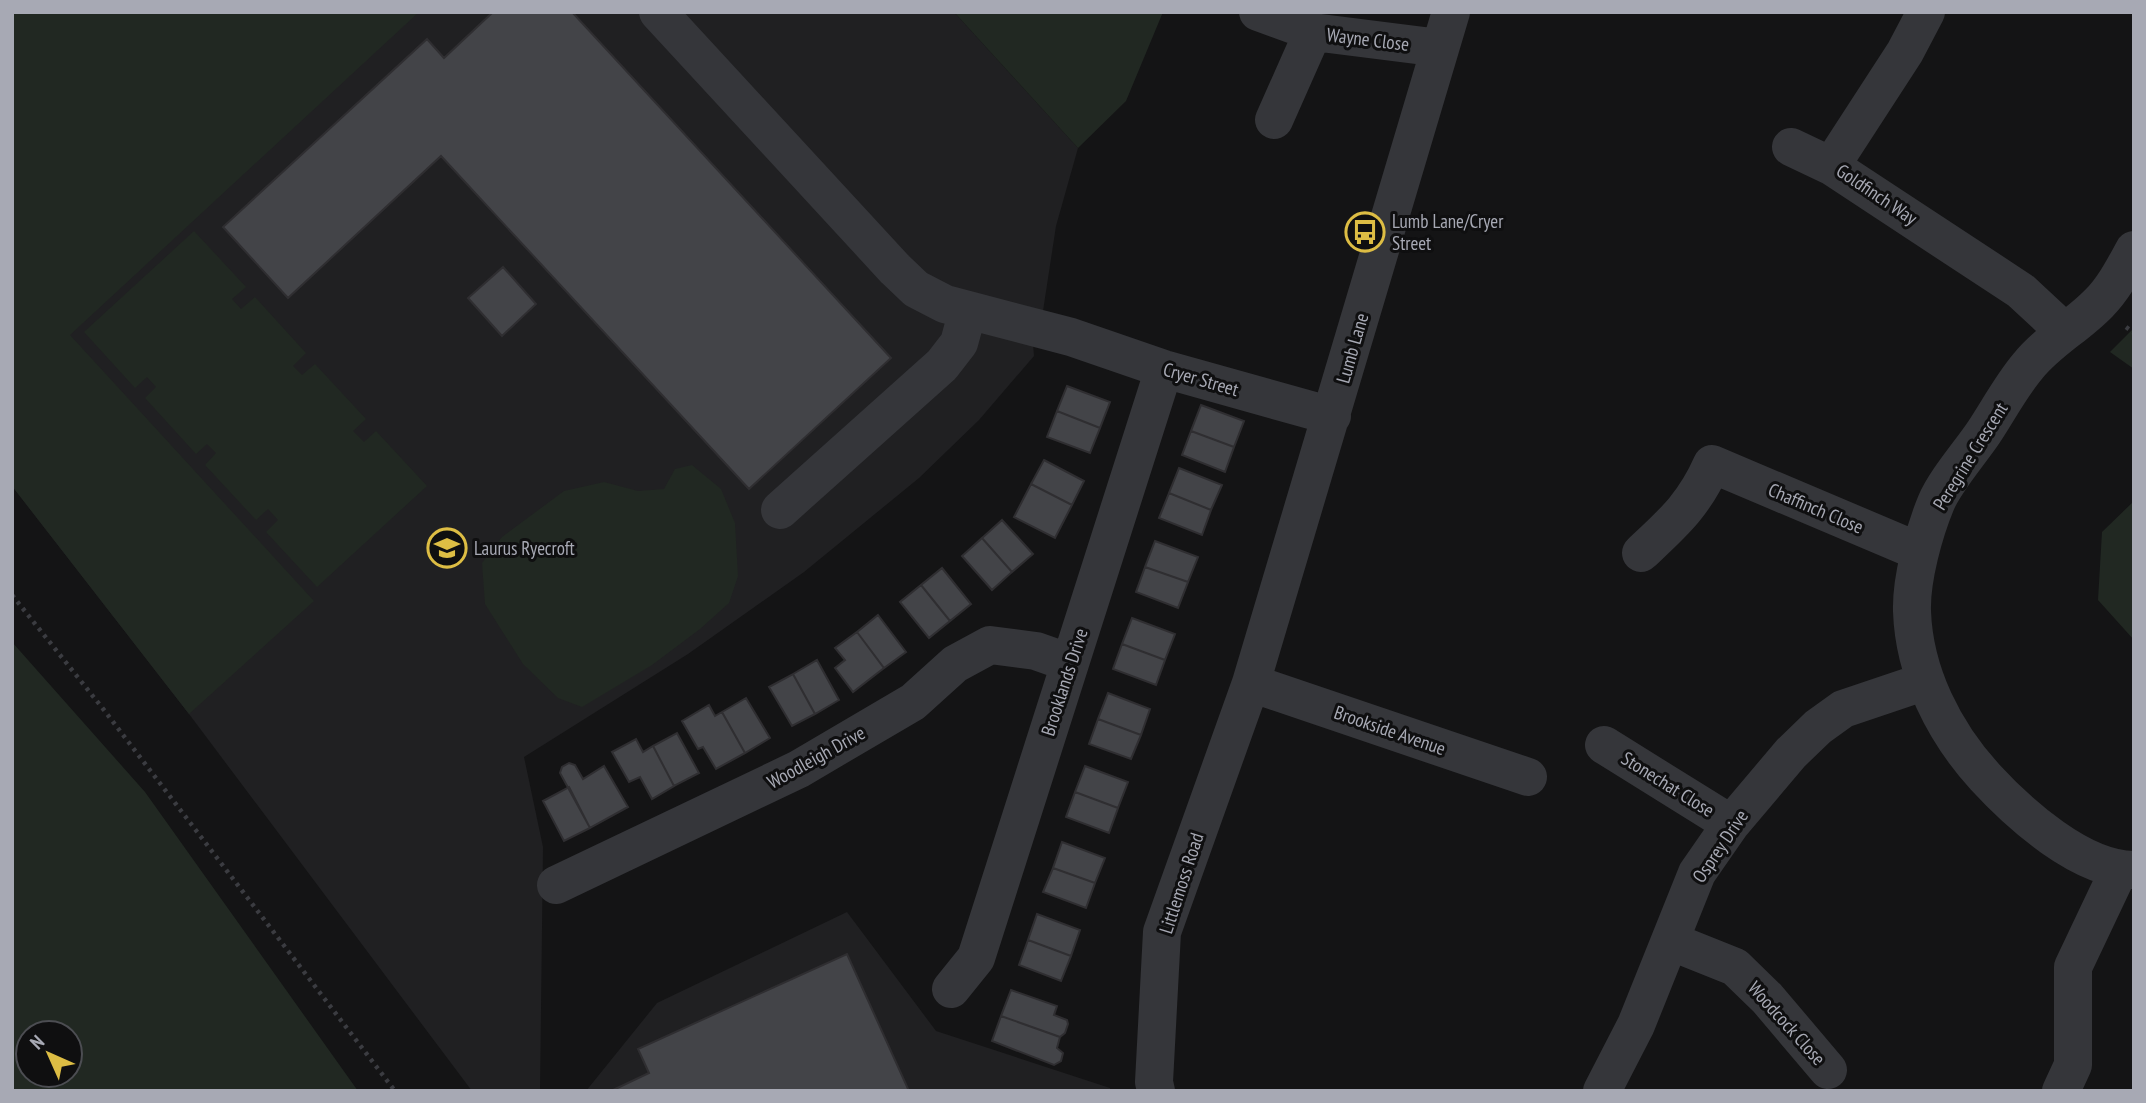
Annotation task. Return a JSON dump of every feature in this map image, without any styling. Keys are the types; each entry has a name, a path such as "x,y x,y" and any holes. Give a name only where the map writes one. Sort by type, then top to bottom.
{"street":[{"name":"Cryer Street","path":"658,12 916,289 946,304 1071,337 1164,369 1332,416"},
{"name":"Wayne Close","path":"1258,12 1313,32 1440,48"},
{"name":"Lumb Lane","path":"1251,683 1451,12"},
{"name":"Goldfinch Way","path":"1926,12 1905,52 1830,166 2021,291 2064,331"},
{"path":"1274,120 1313,32"},
{"path":"1791,147 1830,166"},
{"name":"Peregrine Crescent","path":"2061,1091 2073,1065 2073,967 2126,870 2066,848 2004,797 1952,738 1926,681 1916,641 1912,609 1920,552 1937,500 2028,366 2064,331 2099,303 2121,275 2134,250"},
{"path":"780,510 942,365 958,342 968,310"},
{"name":"Brooklands Drive","path":"951,989 976,958 1164,369"},
{"name":"Chaffinch Close","path":"1641,553 1686,510 1701,489 1712,464 1920,552"},
{"name":"Woodleigh Drive","path":"556,886 799,769 913,702 955,664 990,645 1037,651 1070,663"},
{"name":"Osprey Drive","path":"1602,1091 1636,1025 1697,873 1731,824 1791,753 1818,727 1843,709 1926,681"},
{"name":"Brookside Avenue","path":"1251,683 1528,777"},
{"name":"Littlemoss Road","path":"1156,1091 1154,1082 1162,932 1251,683"},
{"name":"Stonechat Close","path":"1604,745 1731,824"},
{"name":"Woodcock Close","path":"1670,941 1735,967 1767,998 1828,1070"}],"path":[{"path":"12,595 104,710 394,1091"}],"shaded area":[{"name":"Laurus Ryecroft","path":"12,12 954,12 1078,148 1056,226 1043,311 1033,344 1034,356 979,420 919,478 804,572 688,654 524,757 543,847 540,1091 472,1091 189,714 12,486"},
{"path":"12,12 419,12 70,335 314,601 189,714 12,486"},
{"path":"954,12 1163,12 1126,101 1078,148"},
{"path":"194,231 246,287 232,299 241,309 255,297 306,353 293,366 302,375 315,364 366,419 353,431 364,442 376,431 427,486 317,587 266,532 278,520 268,509 256,520 205,465 216,453 207,444 196,454 145,398 156,387 147,377 135,388 84,332"},
{"path":"2134,328 2134,369 2110,352"},
{"path":"692,465 721,489 735,523 738,576 729,603 652,665 582,707 558,698 523,664 485,604 482,563 502,537 564,491 604,482 638,491 664,489 675,469"},
{"path":"2134,501 2134,640 2098,600 2102,532"},
{"path":"12,642 145,792 358,1091 12,1091"},
{"path":"847,912 936,1031 1110,1088 1110,1091 586,1091 657,1003"}],"building":[{"path":"493,12 572,12 891,358 749,489 441,156 288,298 223,227 427,39 444,58"},
{"path":"503,267 536,304 502,336 468,298"},
{"path":"1067,386 1110,402 1100,428 1057,411"},
{"path":"1201,405 1244,421 1234,447 1191,431"},
{"path":"1057,411 1100,428 1090,453 1047,437"},
{"path":"1191,431 1234,447 1225,472 1182,455"},
{"path":"1044,460 1084,481 1072,505 1031,484"},
{"path":"1179,468 1222,485 1211,510 1169,493"},
{"path":"1031,484 1072,505 1055,538 1014,517"},
{"path":"1169,493 1211,510 1202,535 1159,518"},
{"path":"1002,520 1033,554 1012,572 982,538"},
{"path":"982,538 1012,572 992,590 962,556"},
{"path":"1155,541 1198,557 1188,582 1145,567"},
{"path":"1145,567 1188,582 1178,608 1136,592"},
{"path":"942,568 971,604 950,621 921,585"},
{"path":"921,585 950,621 929,638 900,602"},
{"path":"878,615 906,652 884,668 857,632"},
{"path":"1132,618 1175,634 1165,660 1122,644"},
{"path":"857,632 884,668 853,692 835,668 845,660 835,648"},
{"path":"1122,644 1165,660 1156,685 1113,669"},
{"path":"817,660 839,700 815,714 793,674"},
{"path":"793,674 815,714 792,726 769,687"},
{"path":"1108,693 1150,709 1141,735 1098,719"},
{"path":"746,698 770,738 745,753 722,712"},
{"path":"709,705 715,716 722,712 745,753 716,769 703,747 698,749 682,721"},
{"path":"1098,719 1141,735 1131,759 1089,744"},
{"path":"677,733 699,773 674,786 653,746"},
{"path":"636,739 643,752 653,746 674,786 652,799 640,777 629,782 612,752"},
{"path":"569,763 575,765 583,779 604,766 628,807 590,828 560,773 562,767"},
{"path":"1085,766 1128,782 1118,808 1075,792"},
{"path":"569,787 590,828 564,841 543,801"},
{"path":"1075,792 1118,808 1109,833 1066,817"},
{"path":"1062,842 1105,858 1095,883 1053,868"},
{"path":"1053,868 1095,883 1086,908 1043,892"},
{"path":"1037,914 1080,930 1071,956 1028,940"},
{"path":"1028,940 1071,956 1061,981 1019,965"},
{"path":"847,954 909,1091 611,1091 649,1073 638,1049"},
{"path":"1011,990 1057,1006 1054,1015 1067,1020 1065,1033 1060,1037 1001,1016"},
{"path":"1001,1016 1060,1037 1057,1048 1063,1053 1061,1061 1054,1065 992,1041"}],"place":[{"name":"Lumb Lane/Cryer Street","path":"1365,232"},
{"name":"Laurus Ryecroft","path":"447,548"}]}
